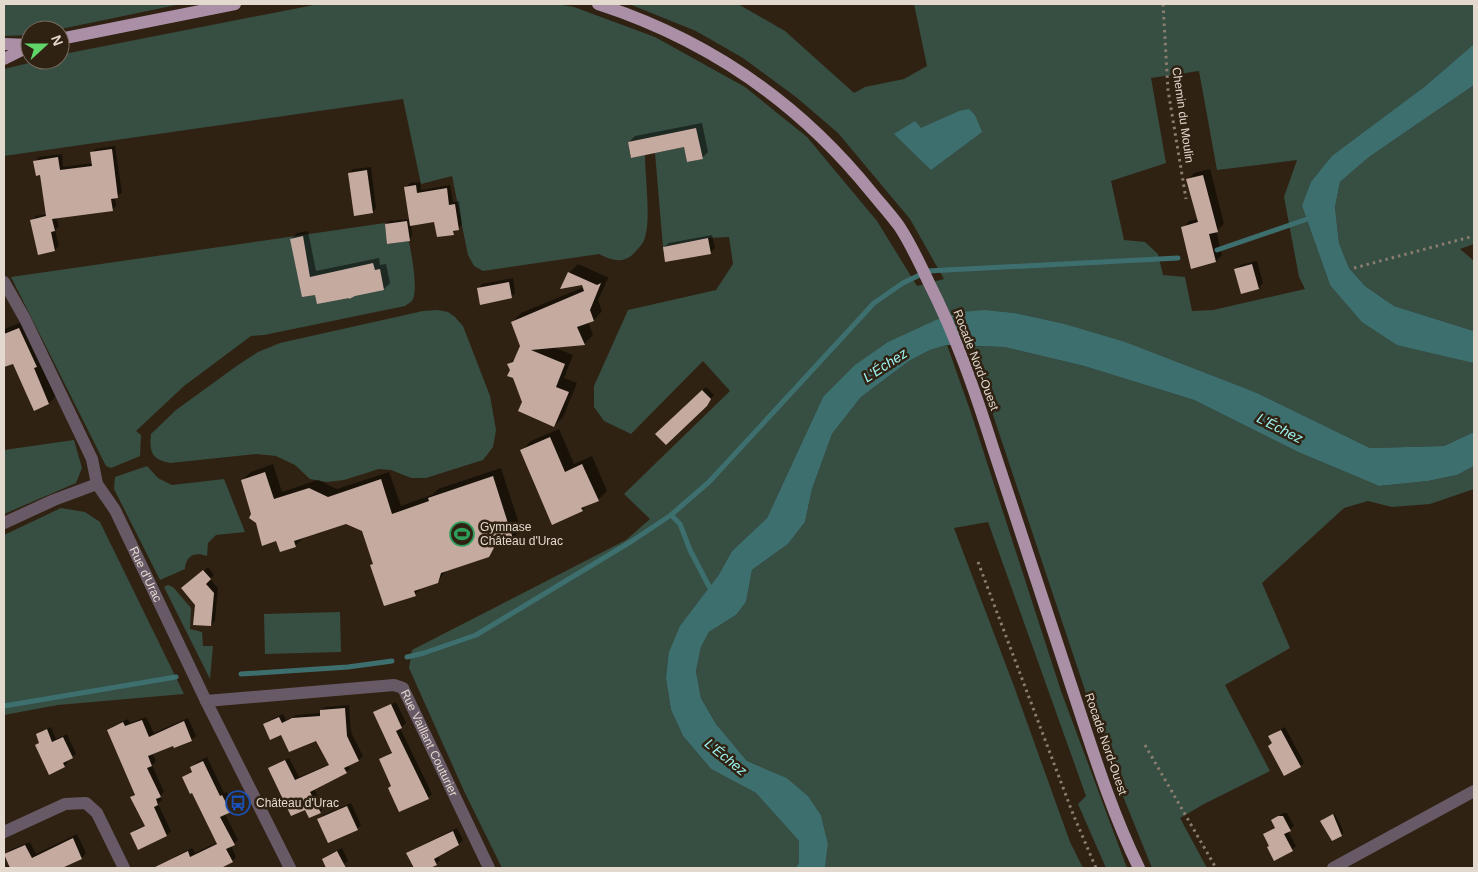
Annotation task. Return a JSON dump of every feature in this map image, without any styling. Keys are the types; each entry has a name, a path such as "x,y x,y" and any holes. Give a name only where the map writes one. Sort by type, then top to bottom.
{"main road":[{"path":"70,37 235,4"},
{"name":"Rocade Nord-Ouest","path":"598,4 630,14 672,32 710,52 772,93 832,147 899,226 942,308 970,376 1096,760 1129,848 1139,868"},
{"path":"4,44 20,45"},
{"path":"4,59 20,51"}],"street":[{"name":"Rue d'Urac","path":"4,282 25,319 92,459 97,484 115,510 206,701 290,868"},
{"path":"4,523 54,500 97,484"},
{"name":"Rue Vaillant Couturier","path":"206,701 394,684 403,688 489,868"},
{"path":"1333,868 1474,791"},
{"path":"4,832 65,804 86,803 97,813 124,868"}],"path":[{"name":"Chemin du Moulin","path":"1163,4 1168,90 1186,199"},
{"path":"1354,268 1474,236"},
{"path":"978,562 1073,814 1096,868"},
{"path":"1145,745 1216,868"}],"green space":[{"path":"4,4 181,4 70,27 70,20 20,20 20,35 4,36"},
{"path":"319,4 557,4 574,7 655,37 745,87 807,137 877,221 917,286 944,279 910,219 838,133 796,97 743,58 696,31 629,4 738,4 785,31 854,93 865,87 904,79 927,66 914,4 1474,4 1474,44 1423,88 1302,206 1330,285 1455,357 1474,363 1474,432 1444,446 1370,448 1257,393 1061,323 1015,313 986,310 823,397 767,518 732,551 666,679 671,710 683,736 711,769 756,793 799,841 799,862 796,868 502,868 464,791 409,668 412,650 626,540 650,519 624,494 730,391 703,361 631,434 604,421 594,407 594,386 628,310 716,290 733,264 729,237 708,238 663,247 655,153 684,147 687,162 702,159 696,128 628,142 631,158 645,155 648,220 644,241 628,258 614,260 599,254 483,271 474,266 468,255 452,176 421,184 403,99 4,156 4,69 20,65 20,70 70,70 70,53","holes":["1199,71 1217,170 1297,160 1284,197 1299,277 1305,289 1213,310 1192,311 1185,277 1163,275 1158,254 1145,242 1124,240 1111,181 1166,163 1151,78"]},
{"path":"1474,85 1474,244 1460,249 1474,261 1474,331 1394,306 1365,286 1349,268 1339,243 1335,207 1340,182 1369,157"},
{"path":"385,223 388,244 409,241 415,281 412,301 405,306 264,335 251,336 184,386 136,431 141,435 140,456 111,468 106,466 11,277"},
{"path":"438,310 448,312 463,326 490,396 496,430 493,447 483,460 426,478 411,478 391,470 379,469 344,480 327,482 310,479 295,465 276,456 257,454 170,463 159,460 151,450 151,434 176,410 258,352 280,343 423,311"},
{"path":"947,345 970,410 1061,691 1127,868 1106,868 1078,804 1086,796 988,522 954,528 1070,842 1083,868 825,868 828,844 821,815 808,796 787,778 747,761 716,724 701,698 696,671 701,647 709,632 736,615 746,602 752,570 788,544 805,522 812,489 832,434 861,397 909,361 930,350"},
{"path":"970,346 1004,347 1084,366 1194,400 1298,452 1379,486 1428,481 1457,475 1474,466 1474,489 1430,504 1392,507 1368,501 1344,508 1262,583 1290,648 1225,685 1270,771 1180,818 1207,868 1152,868 1108,759"},
{"path":"74,440 82,468 76,483 4,514 4,450"},
{"path":"147,466 158,478 172,485 224,479 245,532 216,535 208,543 207,556 199,554 192,556 187,560 185,569 160,580 114,489 115,477"},
{"path":"61,508 85,512 100,522 184,694 58,705 4,715 4,535"},
{"path":"168,585 173,587 191,608 190,629 202,632 203,646 213,646 210,679 164,587"},
{"path":"340,612 341,652 265,654 264,614"}],"water":[{"path":"1474,44 1474,85 1369,157 1340,182 1335,207 1339,243 1349,268 1365,286 1394,306 1474,331 1474,363 1397,345 1362,322 1330,285 1302,206 1311,182 1332,156 1423,88"},
{"path":"969,109 975,115 982,132 931,170 894,134 915,121 921,128 959,111"},
{"name":"L'Échez","path":"986,310 1015,313 1061,323 1125,342 1257,393 1370,448 1444,446 1474,432 1474,466 1457,475 1428,481 1379,486 1298,452 1194,400 1084,366 1004,347 947,345 930,350 909,361 861,397 832,434 812,489 805,522 788,544 752,570 746,602 736,615 709,632 701,647 696,671 701,698 716,724 747,761 787,778 808,796 821,815 828,844 825,868 796,868 799,862 799,841 756,793 711,769 683,736 671,710 666,679 669,652 680,626 718,576 732,551 767,518 823,397 855,365 888,342 936,320 961,312"}],"building":[{"path":"696,128 703,159 687,162 684,147 631,158 628,142"},
{"path":"112,149 118,198 111,199 113,211 52,219 55,231 51,232 55,251 38,255 30,220 46,216 40,175 36,176 33,161 58,157 60,170 92,166 90,152"},
{"path":"367,170 373,213 354,216 348,173"},
{"path":"1203,175 1218,232 1209,234 1216,262 1191,269 1181,227 1198,222 1186,179"},
{"path":"416,185 417,193 447,188 449,205 455,204 459,230 453,231 454,235 437,237 434,222 410,226 404,187"},
{"path":"407,221 410,241 387,244 385,224"},
{"path":"303,236 310,277 373,263 375,270 380,269 384,290 349,299 317,304 315,295 302,297 290,239"},
{"path":"708,238 711,254 665,262 663,247"},
{"path":"1252,264 1259,289 1241,294 1234,269"},
{"path":"568,272 597,285 601,283 590,310 594,321 577,327 585,345 531,350 565,364 556,387 569,392 554,427 518,411 522,402 513,378 507,376 510,370 507,364 513,362 520,346 511,322 584,291 582,285 560,289"},
{"path":"509,282 512,298 480,305 477,288"},
{"path":"19,328 37,367 34,368 49,404 34,411 13,364 4,367 4,334"},
{"path":"702,390 711,399 707,406 666,445 655,434"},
{"path":"550,437 565,472 582,464 599,501 581,508 583,511 552,525 520,450"},
{"path":"265,472 274,499 309,488 328,497 381,479 392,514 429,501 428,498 493,476 513,539 495,546 489,557 441,573 438,583 414,591 416,596 384,606 370,565 373,564 362,531 346,524 294,541 296,547 280,552 276,541 262,546 256,523 249,518 251,514 241,480"},
{"path":"203,570 211,579 206,584 214,593 211,626 193,625 195,605 181,588"},
{"path":"391,704 402,728 396,731 429,799 399,812 388,788 391,786 379,759 392,753 373,712"},
{"path":"345,708 347,736 359,761 344,768 347,773 310,792 321,813 309,818 305,810 291,816 268,768 285,760 295,780 329,765 316,741 289,752 281,735 270,740 263,724 279,717 282,723 292,718 320,716 320,710"},
{"path":"142,720 149,737 184,721 192,741 148,756 152,766 147,768 161,797 156,799 158,805 154,807 167,836 138,850 130,833 145,826 130,797 135,795 107,730 123,722 125,726"},
{"path":"47,729 52,742 63,737 73,758 63,763 65,767 49,775 35,745 39,743 36,734"},
{"path":"1281,730 1301,767 1284,776 1268,746 1272,743 1268,736"},
{"path":"203,761 220,796 222,795 231,812 220,817 235,845 226,849 233,862 221,868 153,868 188,851 190,857 217,844 182,777 192,772 190,767"},
{"path":"347,806 358,830 328,843 317,819"},
{"path":"1333,814 1342,836 1332,841 1320,821"},
{"path":"1278,816 1283,816 1291,831 1284,834 1293,851 1274,861 1263,834 1275,828 1271,820"},
{"path":"453,831 459,845 434,859 437,865 430,868 414,868 406,853"},
{"path":"73,838 82,859 62,868 10,868 4,854 25,845 32,858"},
{"path":"337,851 346,868 326,868 322,859"}],"waterway":[{"path":"1217,250 1313,217"},
{"path":"407,657 476,635 632,541 671,515 709,482 874,303 903,283 928,271 1178,258"},
{"path":"671,515 680,524 690,550 712,592"},
{"path":"241,674 348,667 392,661"},
{"path":"4,706 176,677"}],"place":[{"name":"Gymnase Château d'Urac","path":"462,534"},
{"name":"Château d'Urac","path":"238,803"}]}
